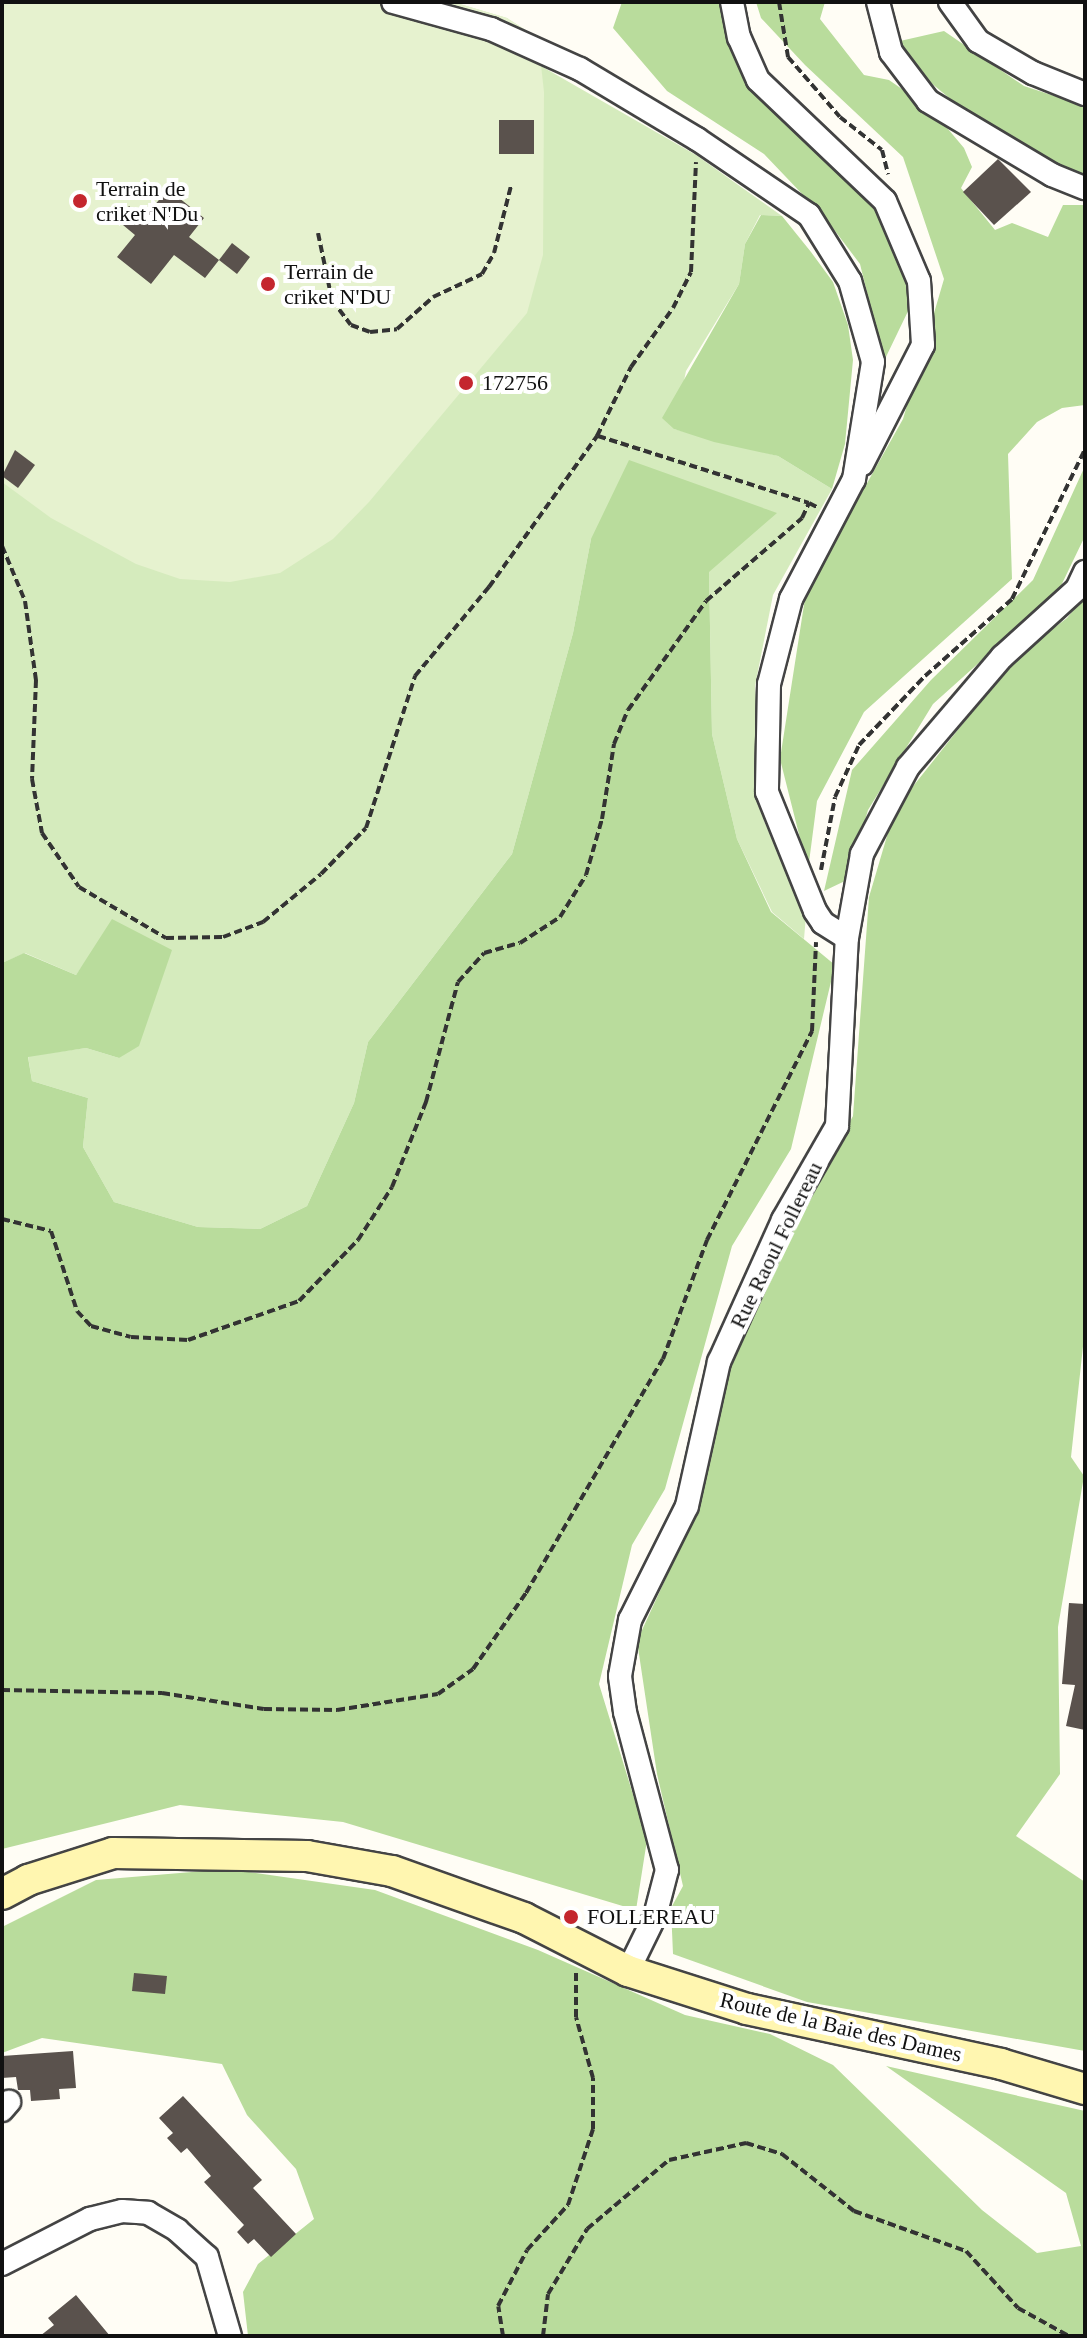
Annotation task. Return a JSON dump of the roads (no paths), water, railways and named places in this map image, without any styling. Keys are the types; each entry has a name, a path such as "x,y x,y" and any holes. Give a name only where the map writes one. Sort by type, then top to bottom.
{"main road":[{"name":"Route de la Baie des Dames","path":"2,1894 28,1880 113,1853 307,1856 392,1871 524,1918 628,1971 747,2009 1001,2064 1085,2089"}],"street":[{"path":"393,2 491,29 580,69 697,139 809,215 850,281 873,362 854,479"},
{"path":"732,2 739,37 758,80 885,201 919,281 923,345 791,599 769,684 767,792 815,911 823,923 847,938"},
{"path":"878,2 891,52 928,101 1025,160 1085,188"},
{"path":"950,2 978,41 1033,73 1085,94"},
{"name":"Rue Raoul Follereau","path":"628,1971 655,1916 667,1870 625,1712 620,1676 630,1620 687,1506 719,1362 783,1220 837,1126 847,938 862,854 908,767 1002,657 1077,589 1085,572"},
{"path":"2,2264 90,2219 122,2211 148,2213 177,2230 207,2257 230,2336"}],"place":[{"name":"Terrain de criket N'Du","path":"80,201"},
{"name":"Terrain de criket N'DU","path":"268,284"},
{"name":"172756","path":"466,383"},
{"name":"FOLLEREAU","path":"571,1917"}]}
